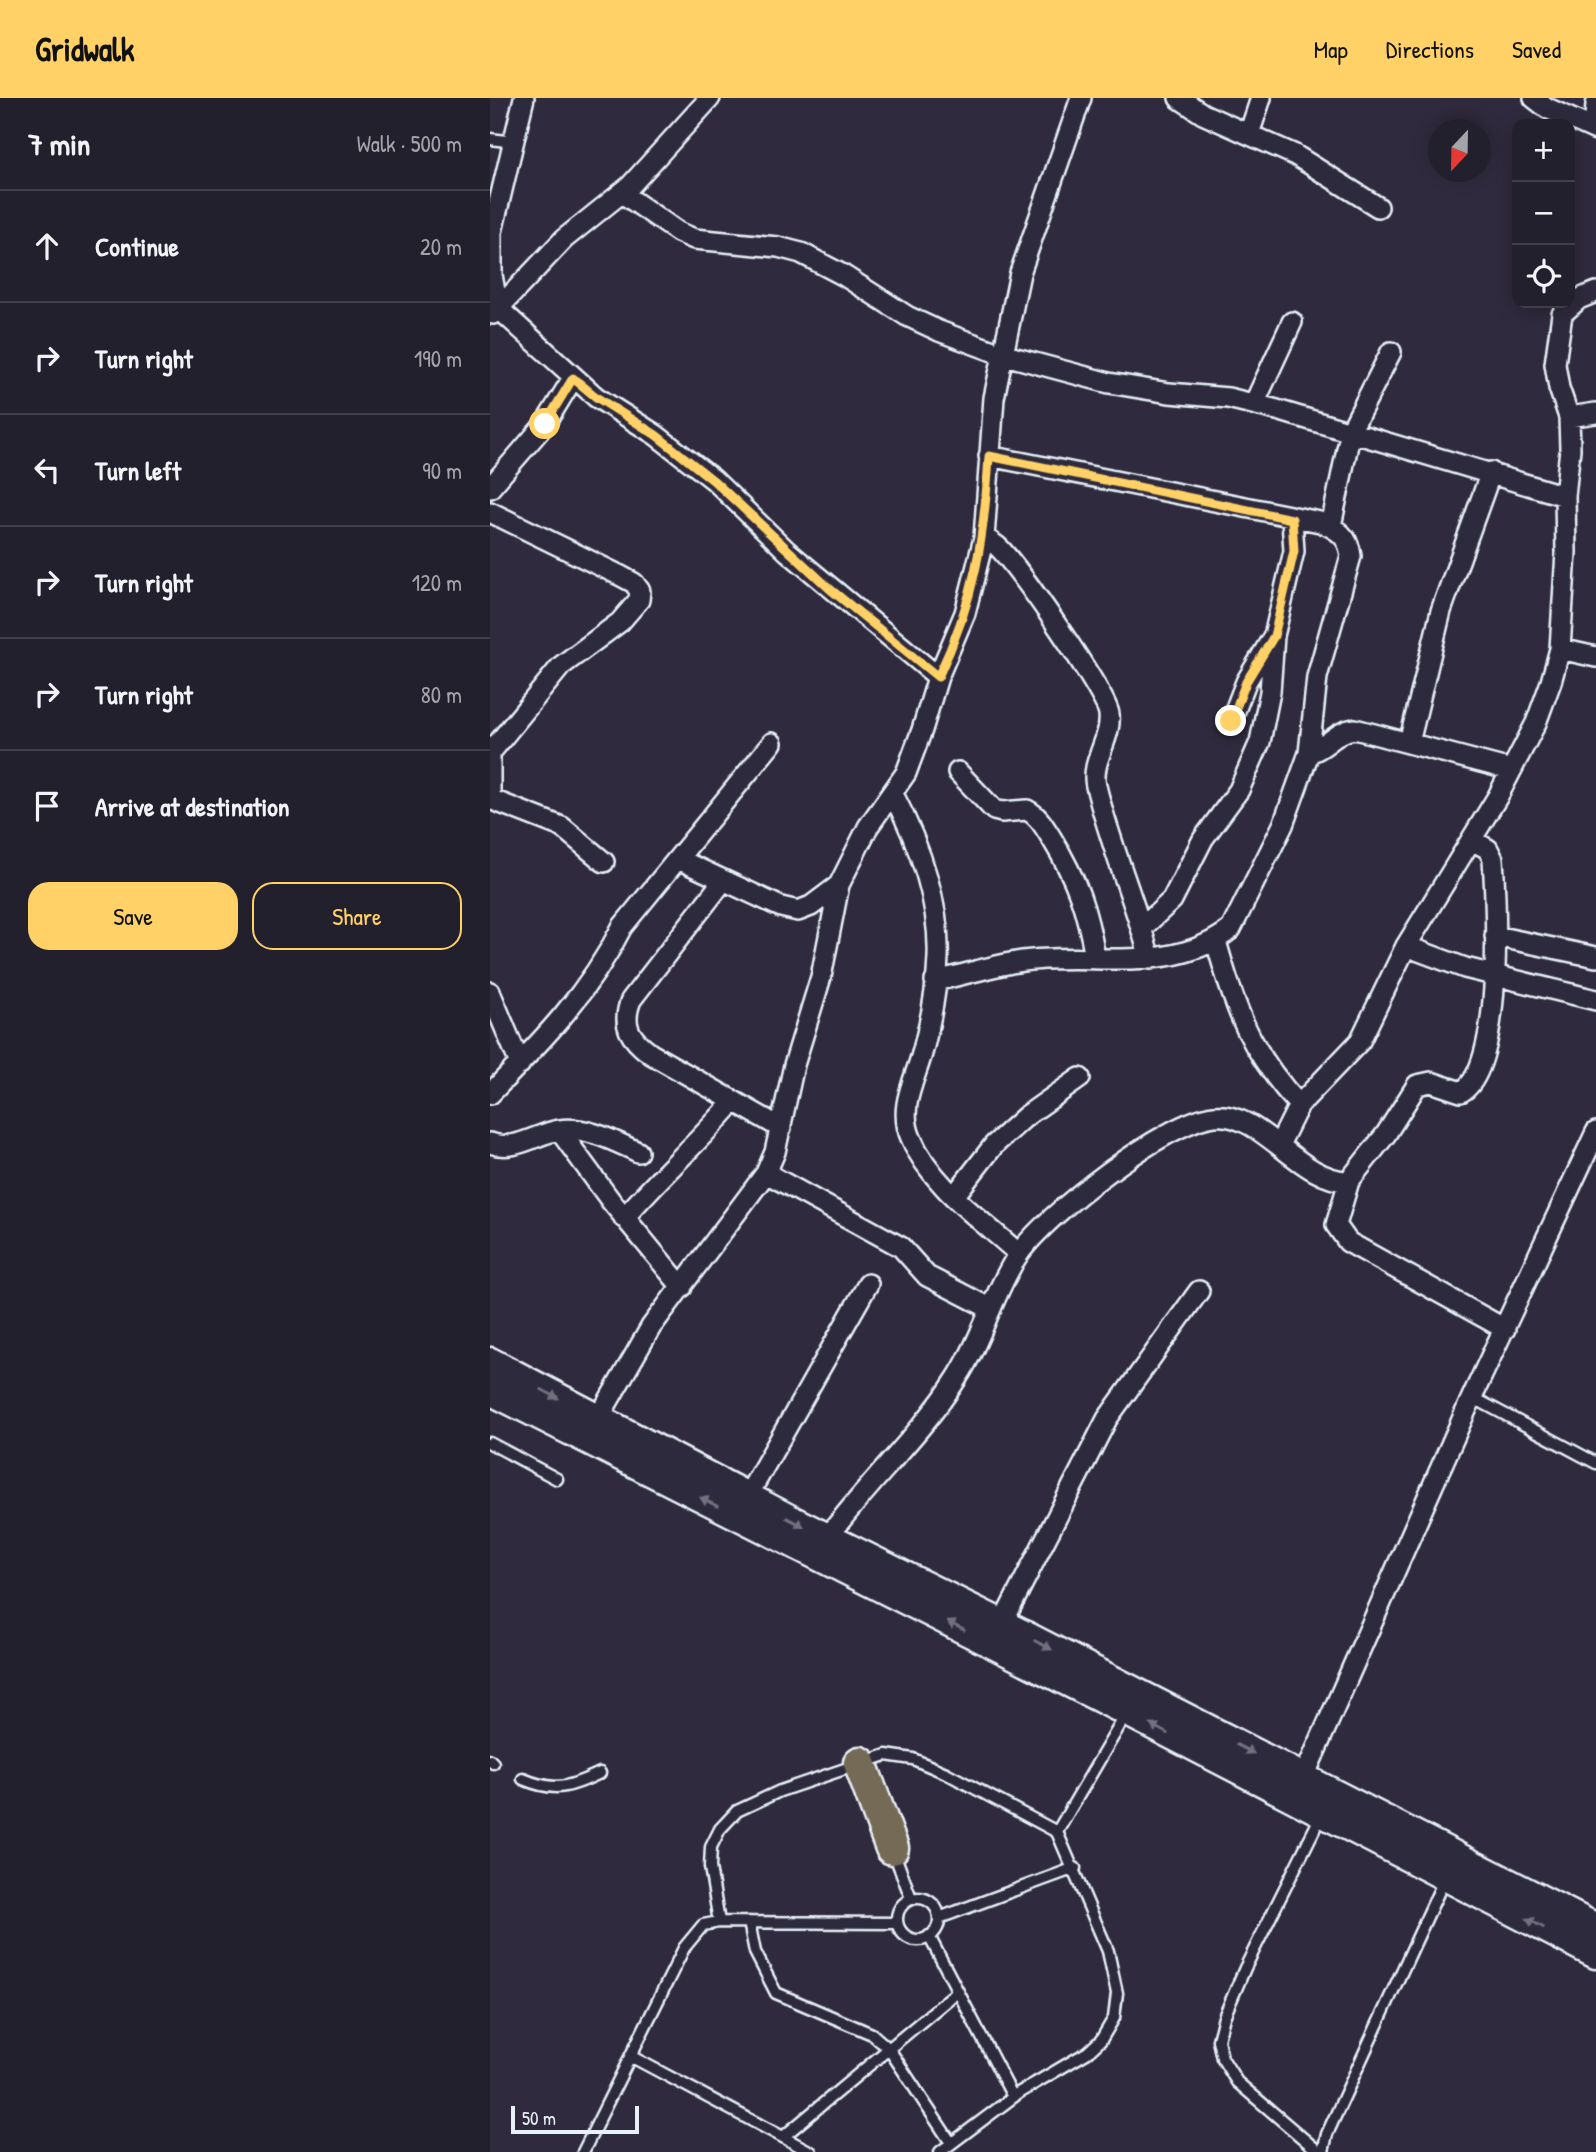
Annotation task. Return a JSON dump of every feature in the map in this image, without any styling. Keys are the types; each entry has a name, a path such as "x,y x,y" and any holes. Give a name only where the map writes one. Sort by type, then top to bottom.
{"main road":[{"path":"860,1763 892,1848"}],"street":[{"path":"524,98 492,232 494,313 596,397 656,435 714,481 821,582 938,677"},
{"path":"494,313 564,239 622,192 710,98"},
{"path":"598,1419 651,1327 766,1173 782,1128 794,1065 821,977 839,885 868,827 906,773 938,677 965,613 984,538 989,456 1001,354 1011,323 1020,273 1081,98"},
{"path":"1179,98 1203,114 1295,155 1378,207"},
{"path":"1249,134 1261,98"},
{"path":"1534,98 1547,108 1595,129 1596,105"},
{"path":"622,192 678,232 694,239 778,247 801,253 843,275 907,316 1001,354 1130,387 1254,404 1351,430 1565,496"},
{"path":"1575,301 1596,292"},
{"path":"1279,1146 1299,1105 1360,1041 1406,946 1472,840 1536,723 1560,649 1566,552 1565,496 1570,449 1569,416 1559,388 1555,364 1560,308"},
{"path":"1254,404 1292,322"},
{"path":"1331,526 1351,430 1391,352"},
{"path":"490,488 530,443 573,378"},
{"path":"1569,416 1596,413"},
{"path":"935,982 1021,961 1095,957 1150,959 1189,953 1216,941 1231,929 1283,825 1309,754 1317,677 1351,556 1349,542 1331,526 989,456"},
{"path":"1409,743 1441,611 1491,472"},
{"path":"490,512 621,576 634,583 640,592 639,600 620,622 561,666 490,751 490,792"},
{"path":"1142,928 1172,900 1203,839 1239,790 1260,742 1270,692 1274,636 1294,551 1292,519"},
{"path":"984,538 1007,557 1079,658 1109,712 1109,729 1097,763 1094,781 1150,959"},
{"path":"1231,721 1246,682 1274,636"},
{"path":"1560,649 1596,657"},
{"path":"1309,754 1320,750 1346,730 1409,743 1511,770"},
{"path":"490,1094 581,996 622,927 772,743"},
{"path":"958,772 994,810 1027,810 1042,823 1073,874 1087,910 1095,957"},
{"path":"893,794 915,835 926,872 938,956 924,1046 905,1106 906,1122 920,1156 955,1195 1019,1254"},
{"path":"490,799 562,827 604,862"},
{"path":"1472,840 1488,849 1493,859 1496,975 1489,1027 1476,1079 1461,1092 1431,1082 1417,1085 1386,1134 1349,1181 1336,1225 1348,1242 1505,1329"},
{"path":"678,859 781,907 798,911 811,906 839,885"},
{"path":"723,881 631,1000 626,1013 628,1031 634,1042 782,1128"},
{"path":"1495,936 1596,957"},
{"path":"1216,941 1231,997 1244,1029 1260,1058 1299,1105"},
{"path":"1406,946 1465,968 1596,1000"},
{"path":"490,992 520,1064"},
{"path":"955,1195 994,1145 1080,1078"},
{"path":"624,1218 674,1161 710,1129 734,1101"},
{"path":"827,1538 957,1379 1019,1254 1043,1229 1138,1150 1194,1120 1217,1115 1261,1131 1321,1175 1337,1182 1349,1181"},
{"path":"559,1130 624,1218 682,1287"},
{"path":"490,1143 513,1145 559,1130 584,1131 638,1152"},
{"path":"1299,1789 1472,1397 1596,1132"},
{"path":"766,1173 901,1247 927,1276 991,1309"},
{"path":"747,1497 868,1284"},
{"path":"1002,1624 1107,1419 1199,1291"},
{"path":"490,1362 827,1538 1002,1624 1132,1703"},
{"path":"490,1390 1132,1703 1299,1789 1596,1928"},
{"path":"1299,1789 1322,1814 1596,1954"}],"lane":[{"path":"490,139 515,142"},
{"path":"1472,1397 1596,1463"},
{"path":"490,1443 557,1479"},
{"path":"1057,1832 1132,1703"},
{"path":"719,1922 710,1867 711,1847 720,1829 737,1811 780,1790 886,1755 913,1759 946,1773 1057,1832 1108,1951 1116,1993 1114,2018 1101,2040 1088,2052 1013,2097 940,2152"},
{"path":"523,1780 551,1788 569,1787 600,1773"},
{"path":"1322,1814 1245,1968 1224,2017 1218,2040 1222,2058 1237,2082 1321,2152 1446,1876"},
{"path":"892,1848 911,1898"},
{"path":"939,1918 1074,1868"},
{"path":"911,1898 928,1900 939,1918 938,1925 929,1936 909,1938 897,1923 898,1910 911,1898"},
{"path":"583,2152 694,1933 703,1925 719,1922 897,1923"},
{"path":"748,1922 755,1952 776,1993 872,2034 889,2049 951,2143"},
{"path":"929,1936 1013,2097"},
{"path":"783,2137 958,1991"},
{"path":"632,2057 811,2152"}],"route":[{"path":"545,424 573,378 596,397 656,435 714,481 830,589 938,677 965,613 984,538 989,456 1292,519 1294,551 1274,636 1246,682 1231,721"}]}
